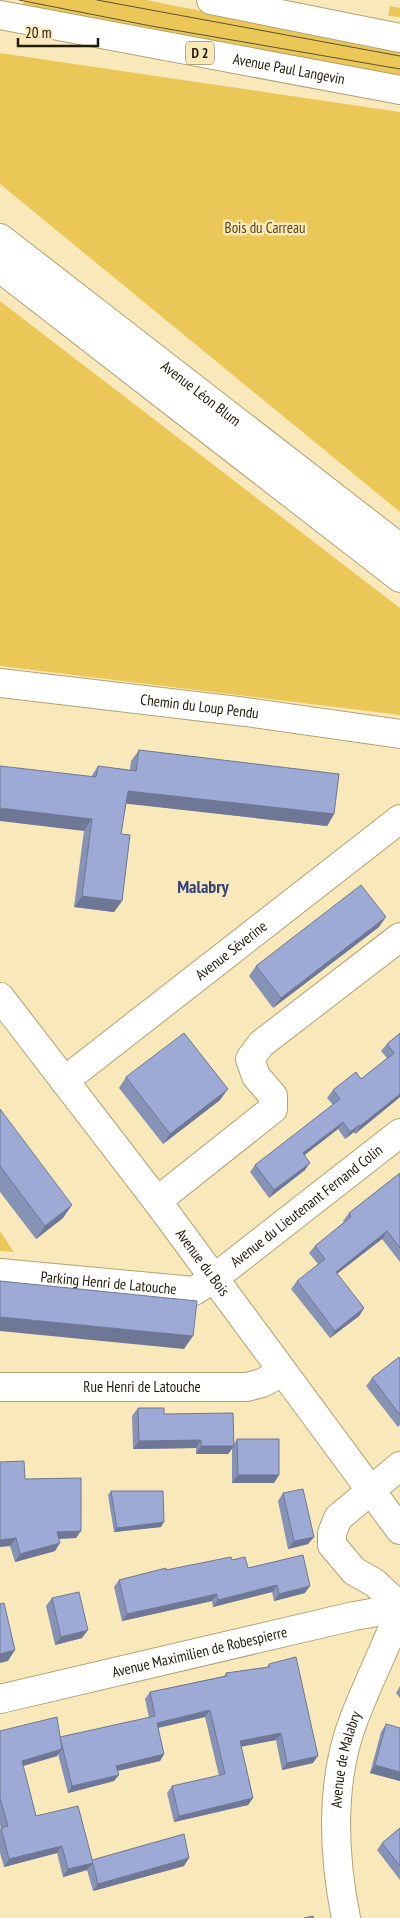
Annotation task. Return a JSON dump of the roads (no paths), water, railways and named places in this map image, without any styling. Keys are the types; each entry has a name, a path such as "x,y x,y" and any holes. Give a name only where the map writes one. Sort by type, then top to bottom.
{"street":[{"path":"211,0 303,9 400,38"},
{"name":"Avenue Paul Langevin","path":"0,15 400,90"},
{"name":"Avenue Léon Blum","path":"0,238 400,548"},
{"name":"Avenue Léon Blum","path":"0,268 400,578"},
{"name":"Chemin du Loup Pendu","path":"0,683 246,712 400,734"},
{"name":"Avenue Séverine","path":"64,1081 400,819"},
{"path":"157,1201 273,1109 273,1096 256,1076 250,1059 261,1044 400,937"},
{"name":"Avenue du Bois","path":"0,997 157,1201 400,1530"},
{"name":"Avenue du Lieutenant Fernand Colin","path":"213,1279 400,1133"},
{"name":"Parking Henri de Latouche","path":"0,1273 194,1291 213,1279"},
{"name":"Rue Henri de Latouche","path":"0,1387 247,1386 262,1383 283,1372"},
{"path":"400,1466 338,1518 332,1533 332,1545 354,1571 375,1582 400,1608"},
{"name":"Avenue Maximilien de Robespierre","path":"0,1699 354,1616 400,1608"},
{"name":"Avenue de Malabry","path":"346,1918 337,1846 340,1776 354,1720 400,1608"}],"tram line":[{"path":"19,0 151,26 400,69"},
{"path":"97,0 400,56"}],"district":[{"name":"Malabry","path":"203,887"}],"park label":[{"name":"Bois du Carreau","path":"265,228"}]}
